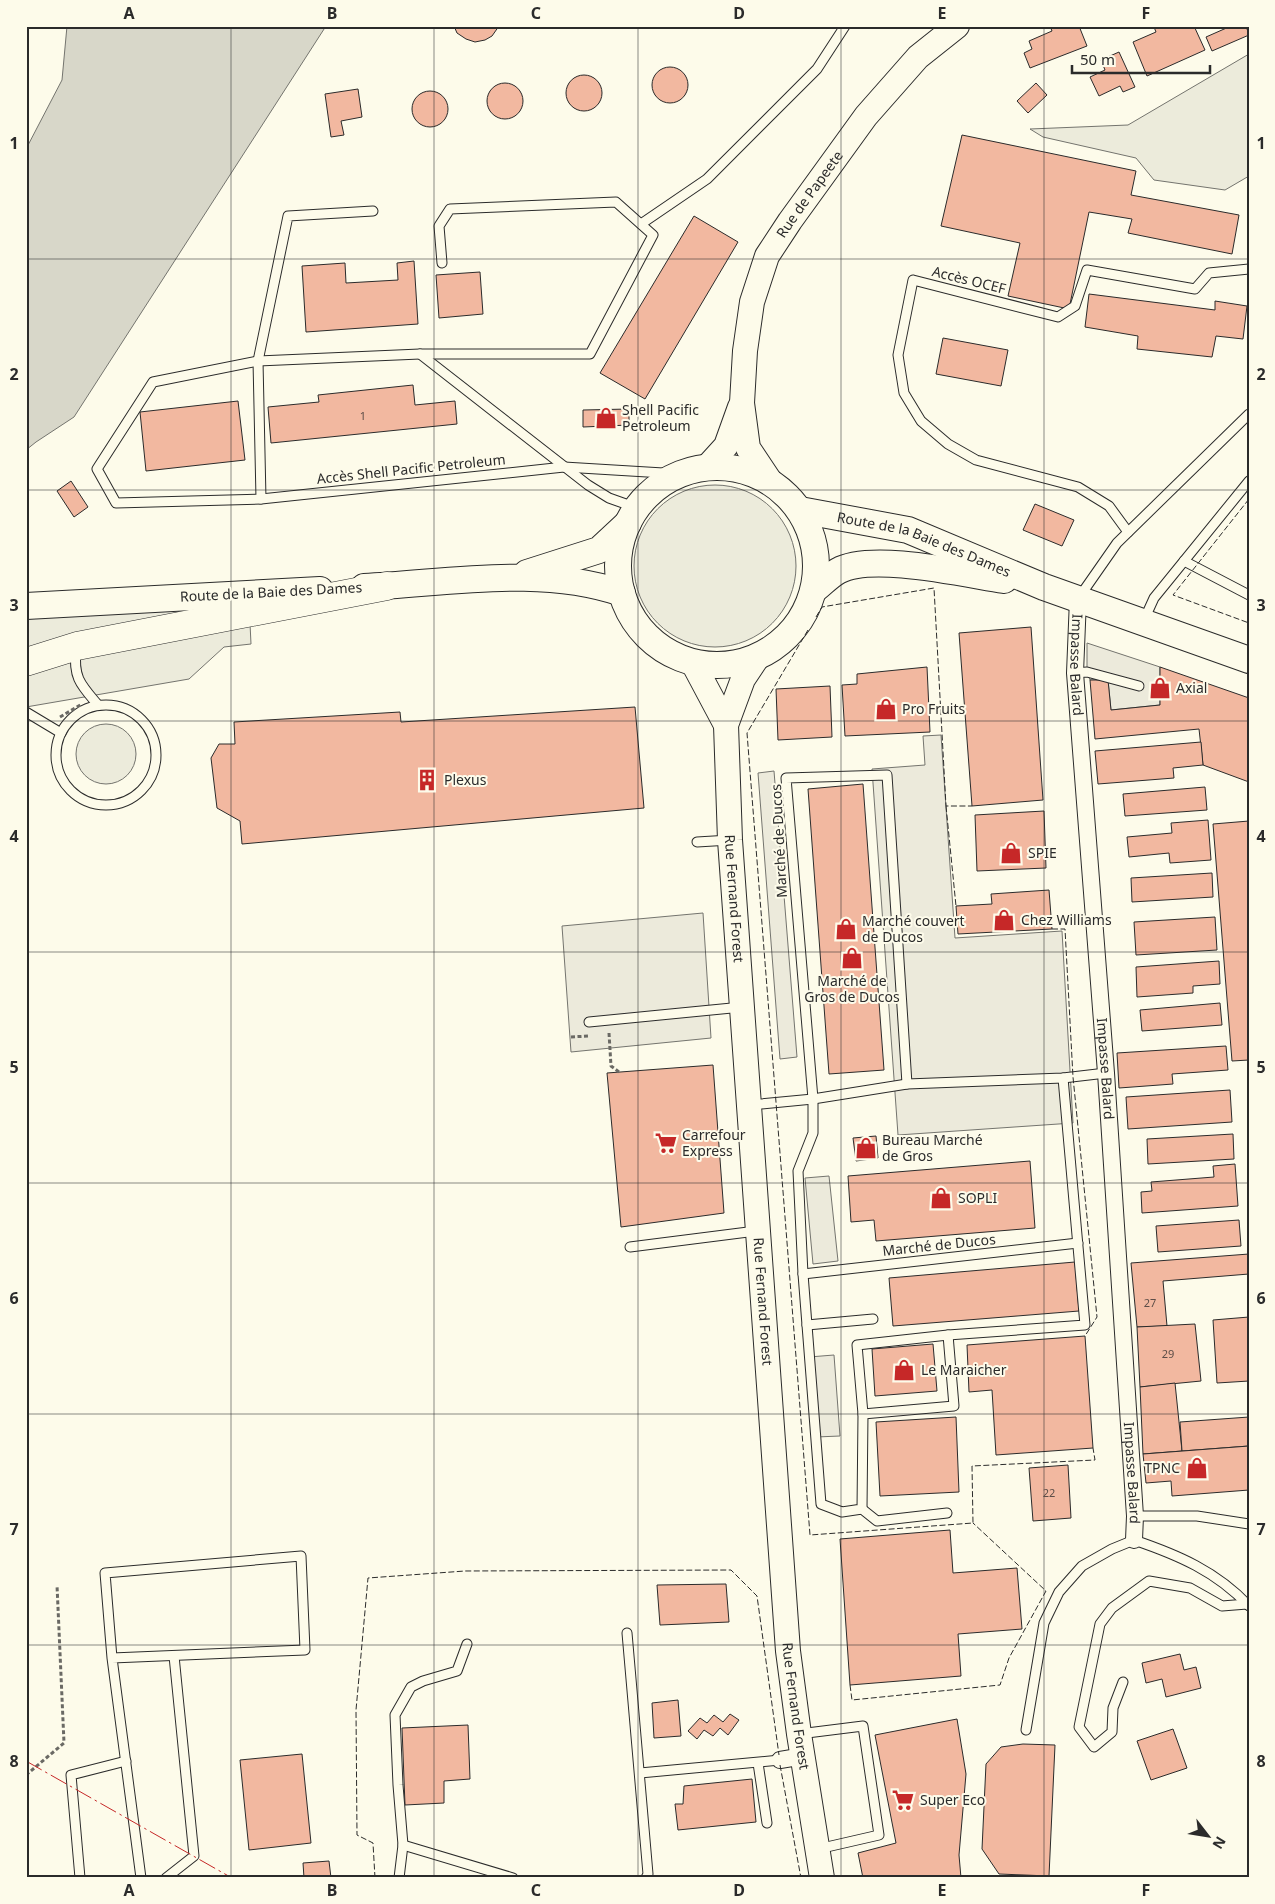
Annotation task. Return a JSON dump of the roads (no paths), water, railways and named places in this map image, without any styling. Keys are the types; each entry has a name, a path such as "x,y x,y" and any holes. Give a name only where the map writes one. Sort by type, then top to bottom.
{"highway":[{"path":"26,662 77,646 387,586"}],"main road":[{"name":"Route de la Baie des Dames","path":"516,576 599,550 633,515 649,494 680,474 706,468 739,469 770,481 786,494 800,510 812,535 817,562 814,590"},
{"name":"Route de la Baie des Dames","path":"800,510 908,530 1044,587 1249,660"},
{"path":"633,515 621,545 618,569 622,593 632,618 649,638 669,654 692,663 725,666 757,658 782,641 802,618 814,590"},
{"name":"Route de la Baie des Dames","path":"814,590 838,571 854,565 883,562 1044,587"},
{"name":"Route de la Baie des Dames","path":"26,606 387,586 516,576 600,586 622,593"}],"street":[{"name":"Rue de Papeete","path":"770,481 748,448 742,403 745,351 752,302 767,256 866,116 918,57 957,26"},
{"name":"Rue de Papeete","path":"706,468 726,446 742,403"},
{"name":"Impasse Balard","path":"1078,599 1074,674 1106,1073 1135,1516 1134,1540"},
{"name":"Rue Fernand Forest","path":"757,658 743,679 726,725 730,840 788,1651 822,1878"},
{"name":"Rue Fernand Forest","path":"692,663 726,725"},
{"path":"780,1760 802,1745"}],"lane":[{"path":"641,224 707,179 816,69 845,26"},
{"name":"Accès Shell Pacific Petroleum","path":"442,263 439,226 450,209 616,202 653,235 590,354 420,354 258,361 153,382 97,469 116,502 261,499 564,467 680,474"},
{"path":"261,499 258,361 288,216 373,211"},
{"name":"Accès OCEF","path":"1128,532 1109,506 1078,487 976,460 948,444 921,421 904,393 898,355 913,280 1058,317 1075,306 1087,270 1195,289 1209,273 1249,269"},
{"path":"420,354 564,467 633,515"},
{"path":"1078,599 1118,542 1249,414"},
{"path":"1143,622 1154,598 1249,481"},
{"path":"1184,561 1249,595"},
{"path":"77,646 76,675 98,706"},
{"path":"1074,674 1086,672 1139,686"},
{"path":"113,705 127,709 140,717 154,740 157,752 152,776 140,793 120,803 99,805 83,800 70,790 61,777 57,762 57,748 61,733 70,720 83,711 98,706 113,705"},
{"path":"26,712 61,733"},
{"name":"Marché de Ducos","path":"862,1509 842,1512 821,1504 806,1325 798,1171 813,1133 813,1099 786,778 887,775 907,1084"},
{"path":"697,842 730,840"},
{"path":"589,1022 742,1007"},
{"path":"749,1105 813,1099 907,1084 1063,1078 1106,1073"},
{"path":"947,1514 877,1521 862,1509 863,1414 857,1345 948,1334 1085,1325 1063,1078"},
{"path":"630,1246 759,1231"},
{"name":"Marché de Ducos","path":"803,1274 1078,1243"},
{"path":"806,1325 873,1319"},
{"path":"863,1414 954,1406 948,1334"},
{"path":"1135,1516 1197,1516 1249,1524"},
{"path":"1026,1730 1044,1623 1059,1592 1082,1566 1112,1549 1134,1540 1178,1556 1227,1584 1248,1605"},
{"path":"112,1658 305,1650 301,1556 105,1573 112,1658 141,1878"},
{"path":"1123,1682 1113,1708 1112,1732 1094,1747 1079,1727 1100,1624 1112,1608 1149,1581 1190,1588 1222,1606 1248,1605"},
{"path":"627,1633 648,1874 646,1878"},
{"path":"399,1878 403,1845 395,1715 411,1687 422,1681 457,1671 467,1644"},
{"path":"166,1878 194,1856 174,1656"},
{"path":"802,1745 863,1726 879,1835 818,1849"},
{"path":"640,1773 758,1764 780,1760"},
{"path":"80,1878 71,1775 126,1761"},
{"path":"758,1764 767,1823"},
{"path":"403,1845 514,1878"}],"place":[{"name":"Shell Pacific Petroleum","path":"606,418"},
{"name":"Axial","path":"1160,688"},
{"name":"Pro Fruits","path":"886,709"},
{"name":"Plexus","path":"427,780"},
{"name":"SPIE","path":"1011,853"},
{"name":"Chez Williams","path":"1004,920"},
{"name":"Marché couvert de Ducos","path":"846,929"},
{"name":"Marché de Gros de Ducos","path":"852,958"},
{"name":"Carrefour Express","path":"666,1143"},
{"name":"Bureau Marché de Gros","path":"866,1148"},
{"name":"SOPLI","path":"941,1198"},
{"name":"Le Maraicher","path":"904,1370"},
{"name":"TPNC","path":"1197,1468"},
{"name":"Super Eco","path":"903,1800"}]}
